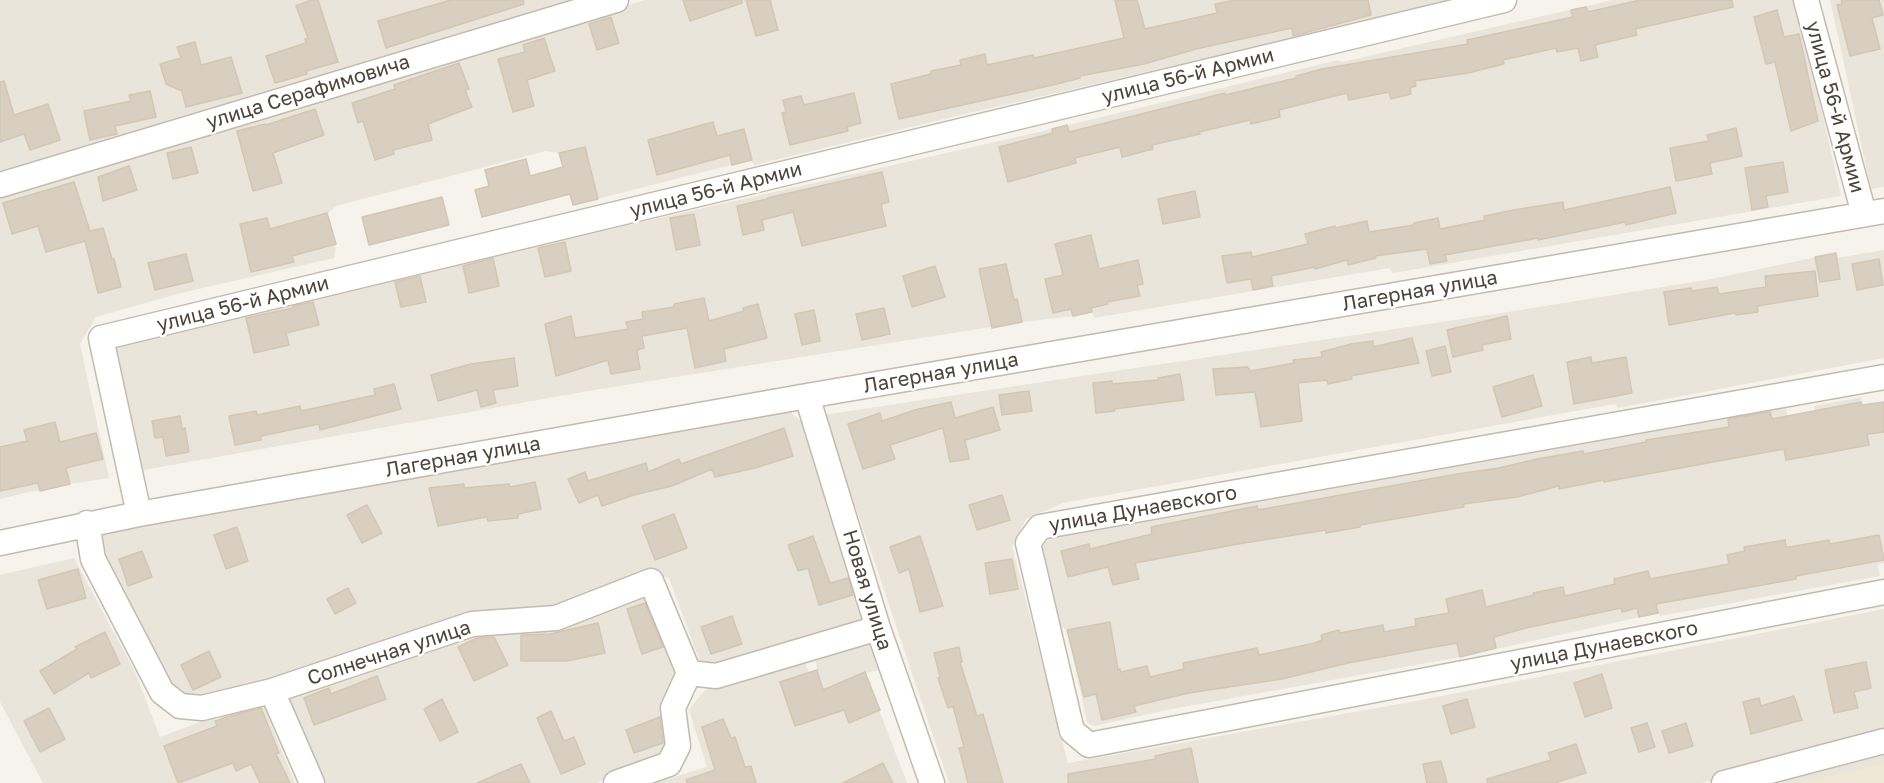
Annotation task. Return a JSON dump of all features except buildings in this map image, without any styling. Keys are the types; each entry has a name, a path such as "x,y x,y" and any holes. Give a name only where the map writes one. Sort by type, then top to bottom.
{"street":[{"name":"улица Серафимовича","path":"0,185 616,0"},
{"name":"улица 56-й Армии","path":"139,514 101,338 1504,0"},
{"name":"улица 56-й Армии","path":"1806,0 1874,213"},
{"name":"Лагерная улица","path":"0,543 87,523 807,396 1874,213"},
{"name":"улица Дунаевского","path":"1884,377 1040,527 1028,543 1072,731 1089,745 1884,592"},
{"name":"Новая улица","path":"807,396 878,628 932,783"},
{"name":"Солнечная улица","path":"87,523 93,559 162,692 180,706 202,708 273,691 472,624 556,618 651,580 689,673"},
{"path":"616,783 669,764 678,746 673,708 689,673 716,676 878,628"},
{"path":"273,691 312,783"},
{"path":"1724,783 1884,741"}],"shaded area":[{"path":"0,0 582,0 0,176"},
{"path":"645,0 1456,0 754,165 751,160 573,205 559,153 546,151 336,206 327,214 336,244 334,258 181,293 96,317 80,344 109,478 0,499 0,197 230,125 234,128"},
{"path":"1613,0 1795,0 1841,196 1393,273 1389,268 1094,318 1092,312 1022,322 594,390 138,471 114,348 424,268 664,217 1052,129 1338,60 1342,62"},
{"path":"1830,0 1884,0 1884,187 1871,189"},
{"path":"1884,250 1884,358 1618,408 1615,404 1063,503 1026,519 1012,546 1068,763 1416,701 1884,609 1884,734 1702,783 949,783 823,415 1508,312 1712,279 1836,253 1837,258"},
{"path":"1861,397 1862,406 1884,402 1884,563 1877,565 1880,576 1660,616 1658,613 1460,657 1172,709 1094,726 1087,722 1067,630 1059,625 1041,547 1050,539 1786,408 1787,416 1815,411 1814,406"},
{"path":"787,409 802,422 813,449 864,623 715,669 701,665 669,578 651,572 561,610 480,610 198,702 179,698 119,593 97,537 106,530"},
{"path":"74,558 135,672 160,737 214,717 216,721 262,702 295,783 43,783 0,702 0,575"},
{"path":"646,591 682,674 671,744 660,759 596,783 320,783 283,697 473,629"},
{"path":"871,640 883,669 865,673 907,783 655,783 707,767 689,710 705,690 802,657 809,672 817,670 815,655"},
{"path":"1884,754 1884,783 1775,783"},
{"path":"1884,763 1884,783 1802,783"}]}
